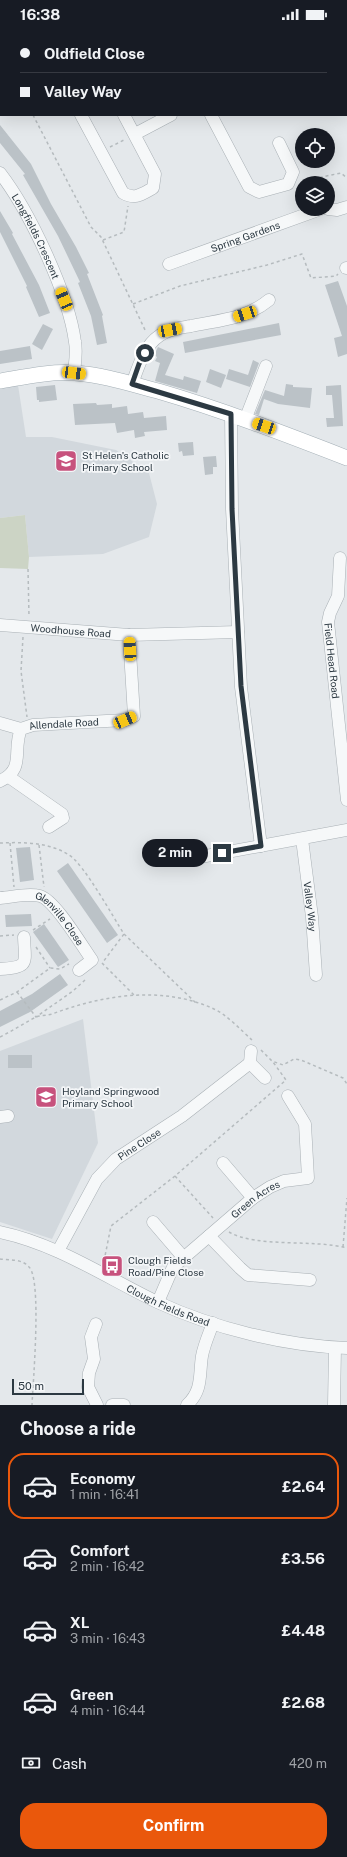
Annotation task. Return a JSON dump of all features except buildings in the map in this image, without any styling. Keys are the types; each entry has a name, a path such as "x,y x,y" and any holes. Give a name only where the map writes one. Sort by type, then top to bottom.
{"main road":[{"path":"0,381 58,373 102,376 231,414 347,458"}],"street":[{"path":"82,116 123,192 130,196 138,197 153,188 155,174 125,116"},
{"path":"135,134 169,116"},
{"path":"212,116 249,187 259,192 288,184 293,172 279,143"},
{"name":"Longfields Crescent","path":"0,173 25,213 43,249 69,311 76,344 74,373"},
{"path":"335,210 347,207"},
{"name":"Spring Gardens","path":"169,264 302,216"},
{"path":"132,384 139,364 152,343 159,336 170,330 235,317 256,310 269,300"},
{"path":"245,420 266,366"},
{"path":"231,414 231,494 241,686 261,846"},
{"path":"340,558 341,594"},
{"name":"Field Head Road","path":"341,594 330,613 328,622 347,800"},
{"name":"Woodhouse Road","path":"0,625 129,635 238,632"},
{"name":"Allendale Road","path":"4,779 18,762 17,738 25,728 125,720 134,716 129,635"},
{"path":"0,723 25,728"},
{"path":"4,779 62,814 62,818 49,827"},
{"path":"195,858 347,830"},
{"name":"Valley Way","path":"302,839 312,917 316,974"},
{"name":"Glenville Close","path":"0,898 14,896 41,896 53,904 97,962"},
{"path":"0,969 19,968 22,966 25,962 24,937"},
{"path":"82,975 97,962"},
{"name":"Pine Close","path":"58,1251 97,1178 116,1159 182,1116 250,1057 265,1078"},
{"name":"Green Acres","path":"158,1302 173,1267 253,1198 270,1187 284,1181 308,1178 305,1124 288,1096"},
{"path":"223,1163 253,1198"},
{"path":"153,1222 183,1257"},
{"name":"Clough Fields Road","path":"0,1232 20,1236 58,1251 158,1302 213,1323 278,1340 341,1348"},
{"path":"209,1236 240,1268 248,1274 310,1280"},
{"path":"188,1405 198,1391 201,1382 203,1355 213,1323"},
{"path":"96,1324 91,1337 94,1359 89,1373 88,1387 97,1405"},
{"path":"334,1405 341,1348"},
{"path":"112,1405 124,1405"}],"path":[{"path":"34,116 90,227 103,240 152,343"},
{"path":"101,152 135,134"},
{"path":"288,184 340,173 347,178"},
{"path":"103,240 124,232 130,196"},
{"path":"133,304 180,286 267,265 302,254 311,278 336,276 346,268"},
{"path":"25,728 22,639 29,627 28,569"},
{"path":"0,844 10,843 39,845 56,849 70,855 81,867 124,934 197,1003"},
{"path":"10,843 14,896"},
{"path":"39,845 44,890 41,896"},
{"path":"124,934 97,962 134,995"},
{"path":"35,945 50,968"},
{"path":"0,1000 17,992 50,968 60,969 72,962 82,975 73,991 36,1017 0,1037"},
{"path":"17,992 36,1017"},
{"path":"36,1017 46,1016 97,1000 134,995 167,996 197,1003 216,1009 251,1039 272,1061 286,1080 175,1176 111,1226 102,1273"},
{"path":"272,1061 284,1065 294,1059 300,1060 343,1078 347,1084"},
{"path":"175,1176 220,1227 238,1237 252,1240 301,1242 347,1248"},
{"path":"343,1247 347,1198"},
{"path":"0,1259 18,1261 29,1266 33,1272 36,1293 32,1405"}],"shaded area":[{"name":"St Helen's Catholic Primary School","path":"18,385 26,437 52,437 116,450 149,473 157,504 149,537 103,554 29,557 25,515 0,518 0,387"},
{"name":"Hoyland Springwood Primary School","path":"83,1019 98,1143 52,1239 0,1222 0,1051"}],"green space":[{"path":"25,515 29,557 28,569 0,568 0,518"}],"place":[{"name":"St Helen's Catholic Primary School","path":"66,461"},
{"name":"Hoyland Springwood Primary School","path":"46,1097"},
{"name":"Clough Fields Road/Pine Close","path":"112,1266"}],"route":[{"path":"145,353 139,364 132,384 183,398 231,414 230,458 241,686 261,846 222,853"}]}
